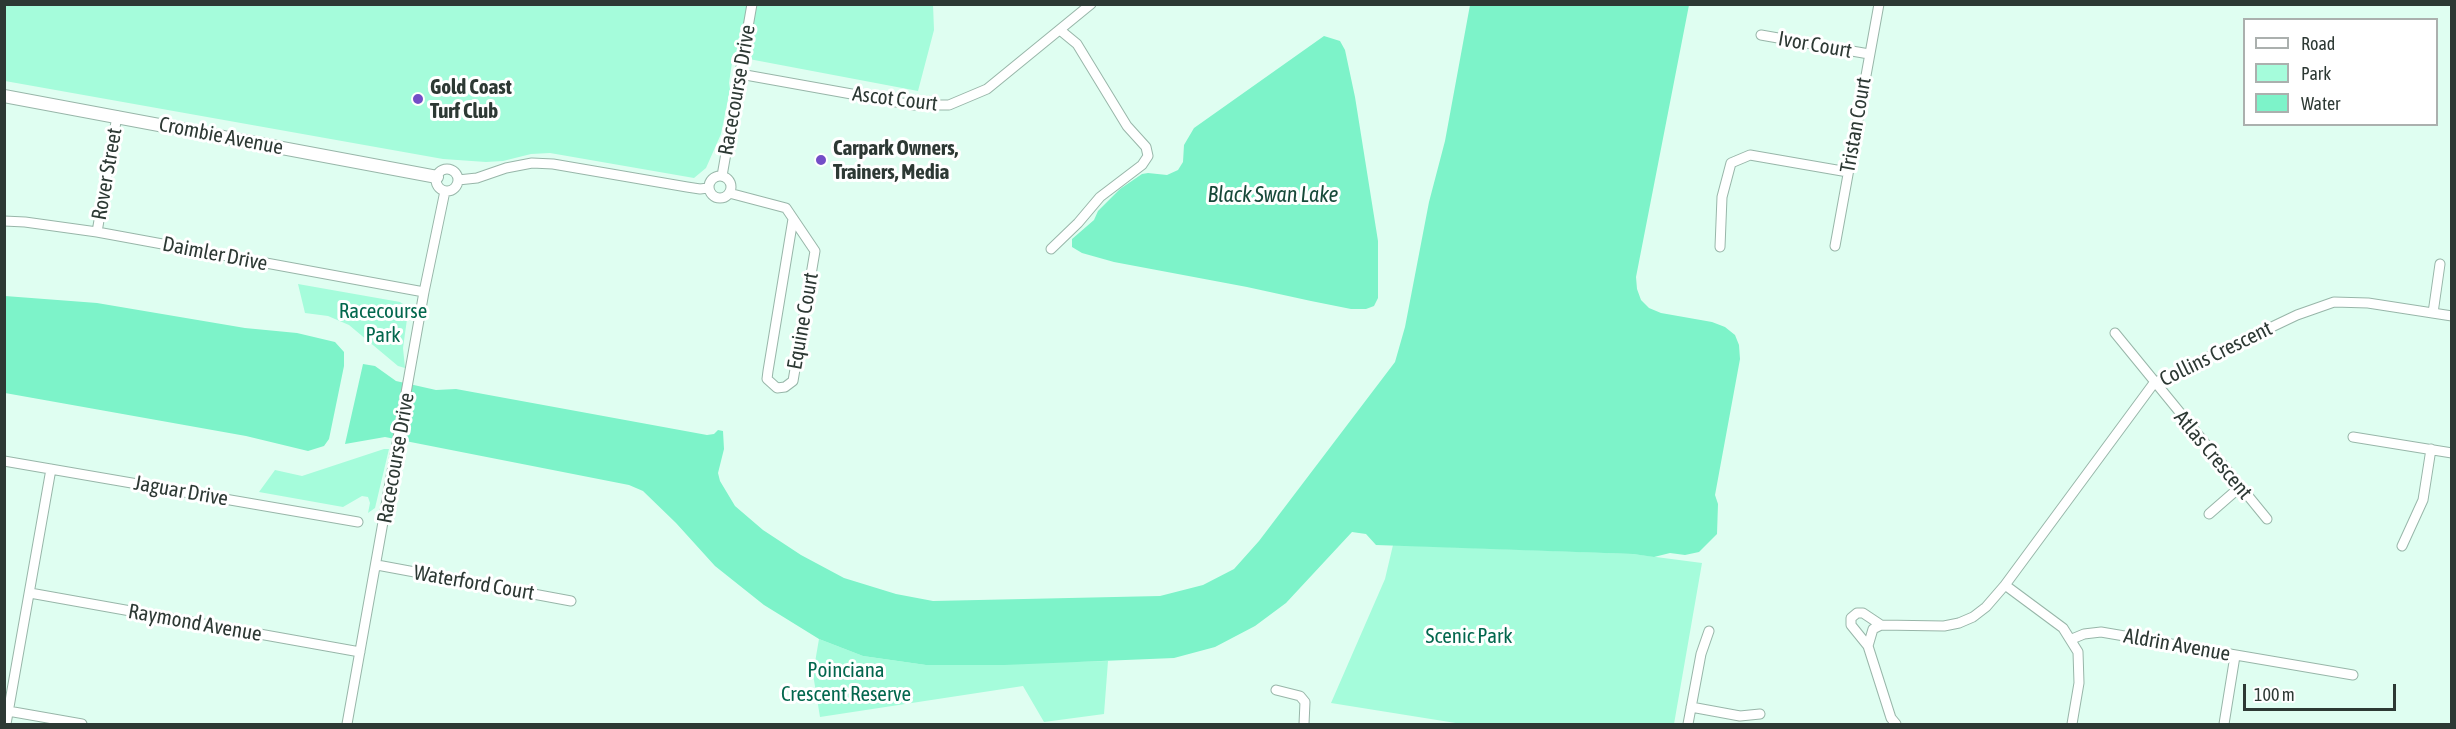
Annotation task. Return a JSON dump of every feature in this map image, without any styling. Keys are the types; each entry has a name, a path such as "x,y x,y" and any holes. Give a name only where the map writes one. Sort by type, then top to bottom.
{"street":[{"name":"Racecourse Drive","path":"722,176 752,4"},
{"name":"Ascot Court","path":"740,74 913,105 948,105 987,89 1091,4"},
{"name":"Tristan Court","path":"1835,246 1880,4"},
{"path":"1051,249 1100,196 1142,165 1148,156 1146,147 1127,126 1077,44 1060,30"},
{"name":"Ivor Court","path":"1761,35 1869,54"},
{"name":"Crombie Avenue","path":"4,96 437,177"},
{"name":"Rover Street","path":"97,232 117,116"},
{"path":"1720,247 1722,196 1731,163 1750,155 1848,172"},
{"path":"458,180 477,178 506,168 553,164 687,187 708,188"},
{"path":"447,169 456,173 458,180 455,188 445,191 438,187 437,177 440,171 447,169"},
{"path":"722,176 730,182 729,193 724,198 716,198 708,188 714,178 722,176"},
{"name":"Racecourse Drive","path":"347,724 424,292 445,191"},
{"name":"Equine Court","path":"729,193 786,208 815,251 793,381 785,387 777,388 767,379 793,219"},
{"name":"Daimler Drive","path":"4,221 97,232 424,292"},
{"path":"2433,313 2440,264"},
{"name":"Collins Crescent","path":"1896,724 1891,718 1868,646 1851,625 1851,618 1857,613 1863,613 1881,625 1944,626 1973,617 1986,607 2005,585 2154,383 2297,315 2334,302 2368,303 2451,316"},
{"name":"Atlas Crescent","path":"2115,333 2267,519"},
{"path":"2353,437 2451,453"},
{"path":"2402,546 2423,500 2431,449"},
{"name":"Jaguar Drive","path":"4,461 358,522"},
{"path":"6,724 51,469"},
{"path":"2210,514 2240,487"},
{"name":"Waterford Court","path":"377,565 571,601"},
{"path":"2005,585 2051,618 2072,639 2078,652 2080,668 2072,724"},
{"name":"Raymond Avenue","path":"30,593 360,652"},
{"path":"1868,646 1871,632 1881,625"},
{"path":"1688,724 1701,654 1709,631"},
{"name":"Aldrin Avenue","path":"2072,639 2084,634 2101,632 2354,675"},
{"path":"2224,724 2235,656"},
{"path":"1276,690 1300,696 1305,702 1304,724"},
{"path":"1691,707 1740,716 1760,714"},
{"path":"8,711 82,724"}],"green space":[{"name":"Gold Coast Turf Club","path":"933,4 934,30 918,91 733,56 730,89 721,134 706,168 694,178 550,153 486,162 443,159 5,81 4,5"},
{"name":"Racecourse Park","path":"298,284 400,302 406,306 408,312 403,348 405,368 398,366 349,325 328,316 305,313"},
{"path":"389,449 375,508 368,513 370,503 368,497 362,496 343,507 259,492 275,470 302,476"},
{"name":"Scenic Park","path":"1393,545 1633,554 1702,563 1674,724 1462,724 1331,703 1385,579"},
{"name":"Poinciana Crescent Reserve","path":"819,639 863,656 926,665 1108,661 1104,714 1044,722 1023,686 820,717 813,674"}],"water":[{"path":"1470,5 1689,5 1636,277 1641,300 1649,308 1661,313 1712,322 1725,327 1735,335 1739,345 1740,359 1715,495 1718,504 1717,534 1699,552 1685,555 1670,553 1654,557 1633,554 1376,545 1366,534 1352,532 1286,603 1255,626 1215,647 1174,658 1004,665 926,665 863,656 819,639 764,605 715,566 643,491 629,485 385,437 345,444 363,364 375,366 396,381 436,390 456,389 707,435 714,434 718,430 723,431 724,449 718,473 720,481 735,506 763,530 801,555 844,578 896,594 933,601 1160,596 1203,585 1234,569 1259,541 1395,362 1405,327 1429,202 1445,141"},
{"name":"Black Swan Lake","path":"1324,36 1340,41 1345,50 1355,97 1378,241 1378,298 1374,306 1366,309 1351,309 1114,262 1082,253 1072,247 1072,239 1094,220 1098,211 1120,189 1142,174 1167,175 1178,170 1183,162 1184,145 1194,128"},
{"path":"5,296 97,303 245,328 297,333 335,342 344,352 344,366 329,439 324,446 308,451 246,436 5,393"}],"place":[{"name":"Gold Coast Turf Club","path":"418,99"},
{"name":"Carpark Owners, Trainers, Media","path":"821,160"}]}
